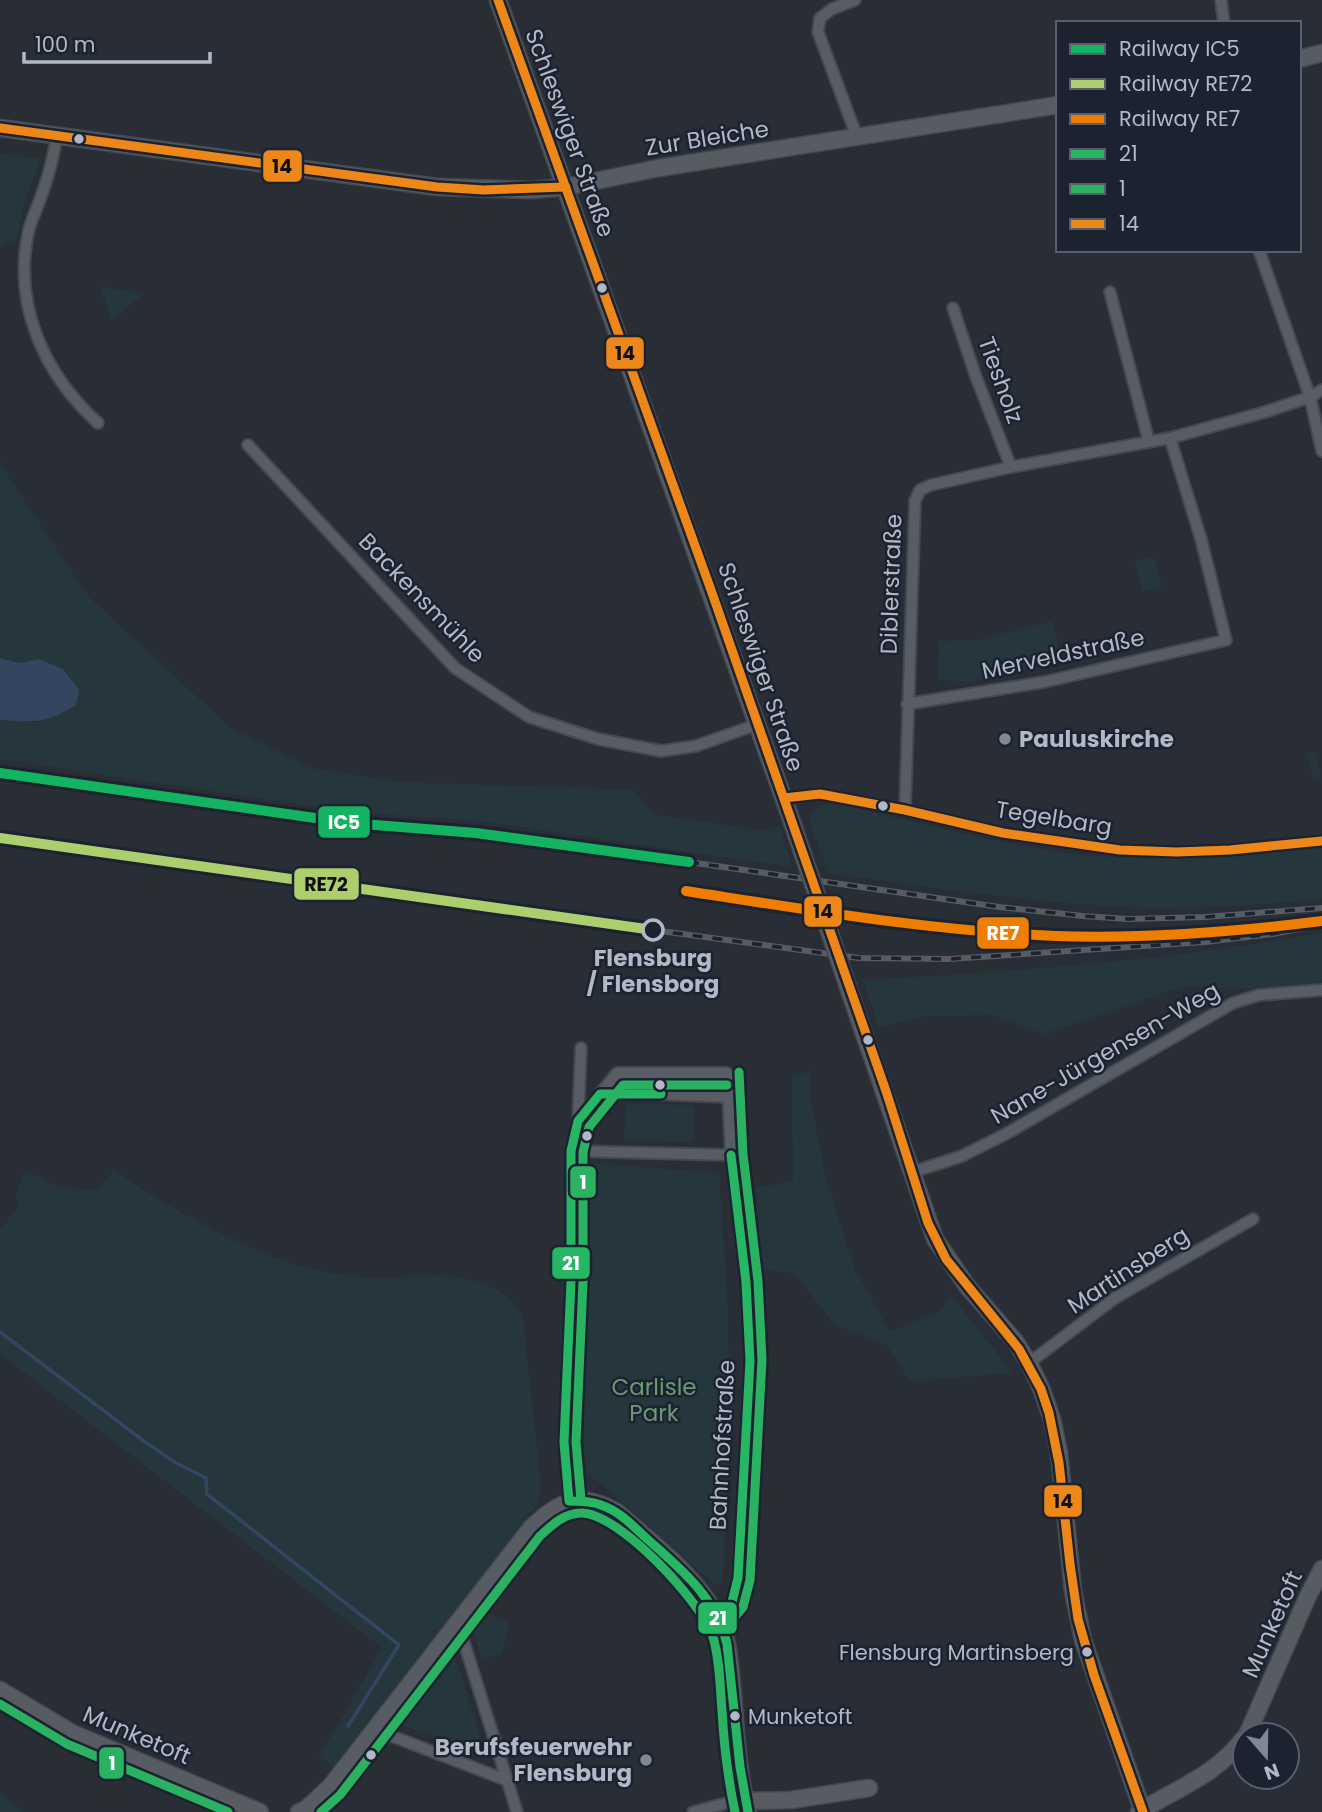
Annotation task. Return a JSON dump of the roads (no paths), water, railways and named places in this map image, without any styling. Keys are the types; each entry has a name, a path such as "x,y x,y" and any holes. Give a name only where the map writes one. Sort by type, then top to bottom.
{"street":[{"name":"Schleswiger Straße","path":"498,0 758,724 913,1172 923,1209 948,1262 996,1317 1030,1363 1052,1419 1059,1451 1073,1591 1083,1640 1142,1811"},
{"path":"855,0 832,9 820,18 818,32 857,137"},
{"path":"1221,0 1224,21"},
{"path":"1301,58 1322,53"},
{"name":"Zur Bleiche","path":"0,128 437,187 484,190 566,187 667,167 1056,105"},
{"path":"57,135 25,252 26,306 34,331 57,372 85,410 99,423"},
{"path":"1260,252 1310,397 1322,451"},
{"path":"1110,292 1149,442"},
{"name":"Tiesholz","path":"953,308 1011,467"},
{"name":"Diblerstraße","path":"905,810 915,501 920,490 931,485 1011,467 1170,439 1238,421 1310,397 1322,390"},
{"name":"Merveldstraße","path":"907,704 1044,682 1226,640 1201,539 1170,439"},
{"name":"Backensmühle","path":"248,445 454,668 528,717 598,739 661,751 696,746 758,724"},
{"name":"Tegelbarg","path":"784,798 820,794 1003,833 1120,850 1230,850 1322,841"},
{"name":"Nane-Jürgensen-Weg","path":"913,1172 962,1156 1004,1135 1233,1003 1259,995 1322,990"},
{"path":"569,1501 564,1442 570,1281 571,1151 578,1121 581,1048"},
{"name":"Bahnhofstraße","path":"600,1094 617,1073 727,1073 731,1155 746,1282 750,1361 738,1577 732,1602 719,1618"},
{"path":"578,1121 600,1094 728,1097"},
{"path":"571,1151 731,1155"},
{"name":"Martinsberg","path":"1030,1363 1115,1298 1253,1219"},
{"path":"299,1812 330,1787 531,1528 549,1511 569,1501 596,1502 617,1511 701,1591 719,1618 729,1660 739,1764 747,1807"},
{"name":"Munketoft","path":"1253,1721 1322,1569"},
{"path":"458,1623 517,1812"},
{"name":"Munketoft","path":"0,1690 72,1733 260,1812"},
{"path":"389,1735 506,1780"},
{"name":"Munketoft","path":"1142,1811 1214,1770 1231,1754"},
{"path":"693,1812 727,1803 747,1807 869,1788"}],"water":[{"path":"0,658 20,663 38,659 63,669 79,690 76,705 48,719 0,720"}],"waterway":[{"path":"0,1332 145,1442 176,1463 206,1478 207,1494 399,1645 348,1726"}],"railway":[{"path":"689,862 999,907 1083,916 1128,919 1205,917 1322,908"},
{"path":"653,930 859,958 950,959 1205,942 1322,925"}],"rail line":[{"name":"IC5","path":"0,773 350,823 476,833 689,862"},
{"name":"RE72","path":"0,838 653,930"},
{"name":"RE7","path":"686,891 917,925 1056,936 1189,934 1322,921"}],"place":[{"name":"Pauluskirche","path":"1005,739"},
{"name":"Flensburg / Flensborg","path":"653,930"},
{"name":"Flensburg Martinsberg","path":"1087,1652"},
{"name":"Munketoft","path":"735,1716"},
{"name":"Berufsfeuerwehr Flensburg","path":"646,1760"}],"park label":[{"name":"Carlisle Park","path":"654,1400"}]}
